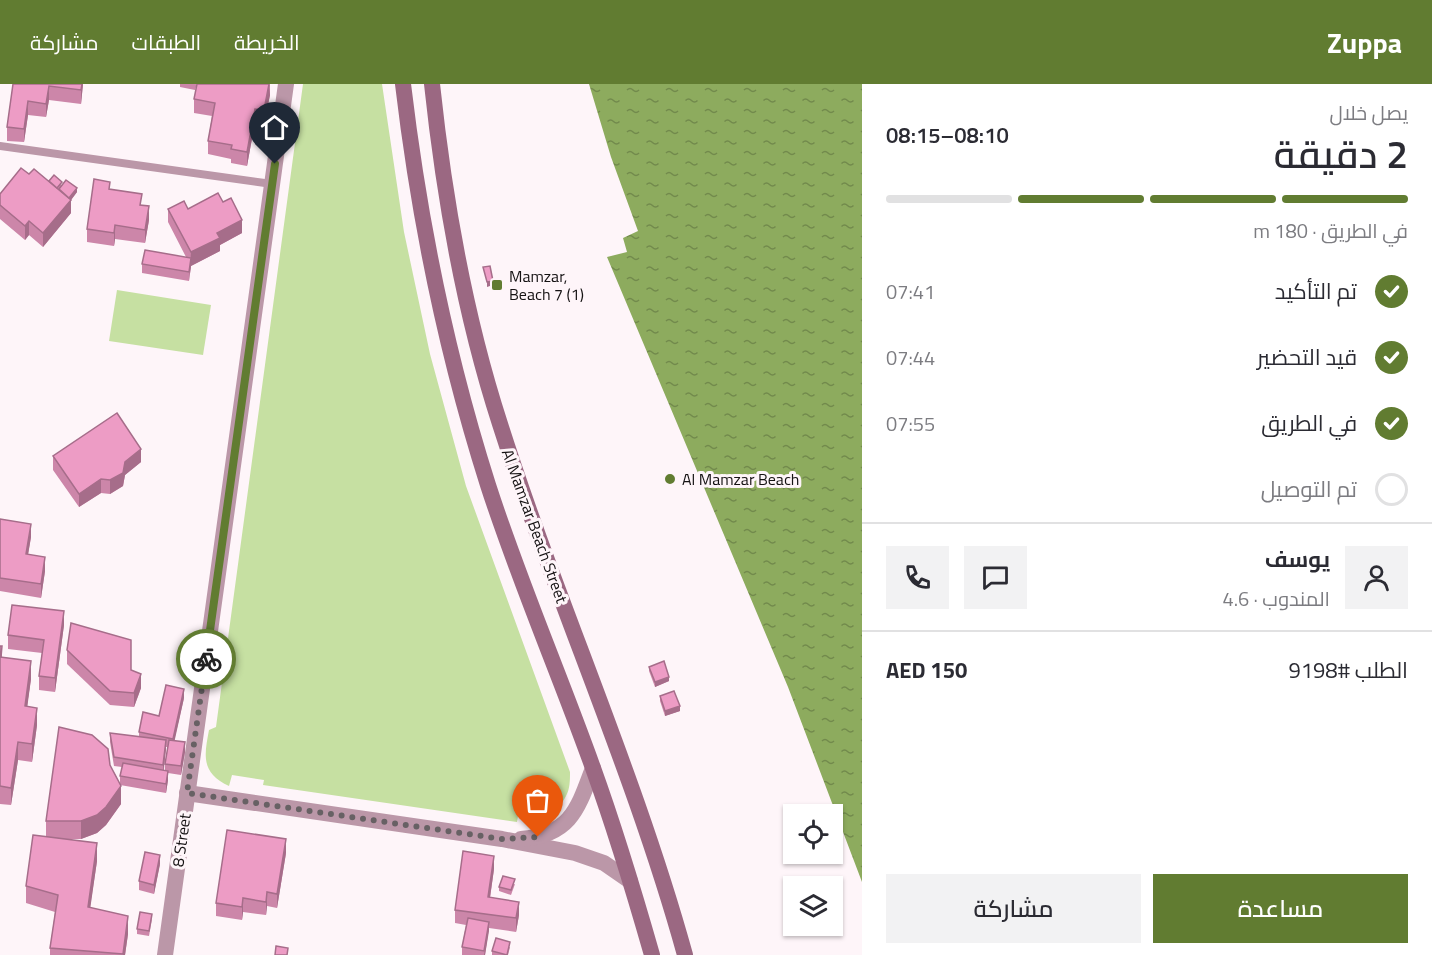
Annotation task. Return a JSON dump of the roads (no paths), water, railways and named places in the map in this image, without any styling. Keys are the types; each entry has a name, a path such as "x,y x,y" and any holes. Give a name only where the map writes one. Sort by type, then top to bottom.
{"main road":[{"name":"Al Mamzar Beach Street","path":"404,84 413,160 424,220 469,423 516,566 593,768 652,955"},
{"name":"Al Mamzar Beach Street","path":"432,84 447,191 465,291 499,422 540,542 642,817 685,955"}],"street":[{"name":"8 Street","path":"165,955 286,84"},
{"path":"502,839 538,837 555,830 567,821 581,802 593,768"},
{"path":"187,793 502,839 592,857 630,881"}],"lane":[{"path":"0,146 272,184"}],"water":[{"path":"589,84 862,84 862,882 843,832 843,804 832,804 788,687 607,257 627,252 623,238 638,231 611,157"}],"place":[{"name":"Mamzar, Beach 7 (1)","path":"497,285"},
{"name":"Al Mamzar Beach","path":"670,479"}]}
